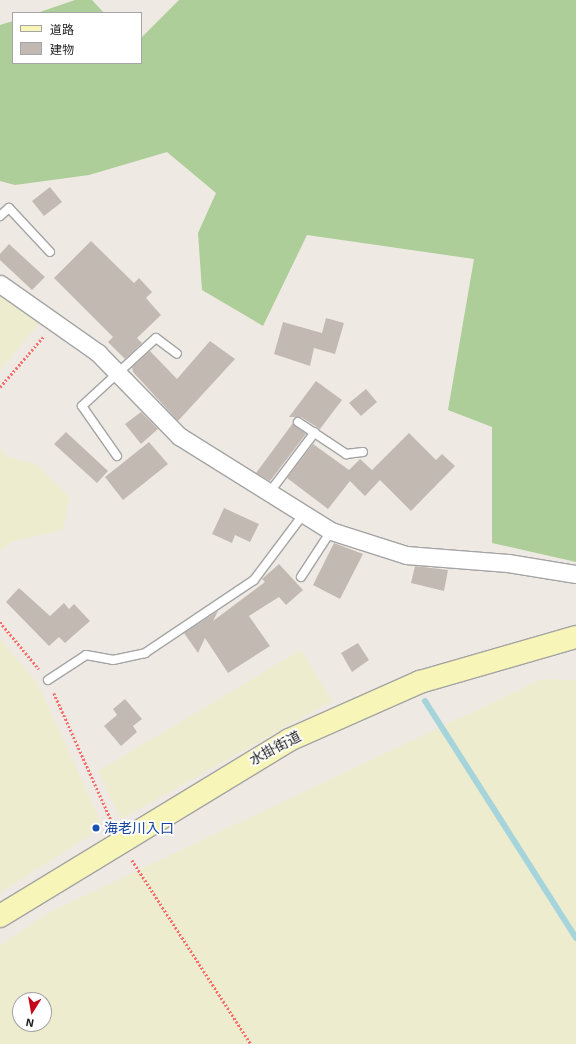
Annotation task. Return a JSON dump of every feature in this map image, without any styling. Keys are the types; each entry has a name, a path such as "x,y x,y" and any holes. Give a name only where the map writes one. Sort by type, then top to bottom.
{"main road":[{"name":"水掛街道","path":"0,916 246,764 364,704 502,655 576,637"}],"street":[{"path":"0,284 98,353 179,436 269,493 302,516 331,531 406,555 508,563 576,574"}],"lane":[{"path":"0,216 9,208 50,252"},
{"path":"117,456 82,406 117,372 156,338 177,354"},
{"path":"298,422 346,454 363,452"},
{"path":"269,493 315,432"},
{"path":"48,680 86,655 113,660 145,653 254,580 302,516"},
{"path":"301,577 331,531"}],"path":[{"path":"0,387 55,323"},
{"path":"0,622 48,680 120,841 251,1044"}],"green space":[{"path":"75,0 92,0 103,12 40,12"},
{"path":"179,0 576,0 576,562 492,543 492,427 448,410 474,259 307,235 263,326 202,290 198,233 216,193 167,152 89,175 15,185 0,181 0,25 12,21 12,64 142,64 142,37"},
{"path":"0,295 40,322 0,370"},
{"path":"0,448 8,457 36,464 70,497 63,530 11,542 0,551"},
{"path":"0,639 38,684 103,827 0,893"},
{"path":"301,650 332,701 121,819 98,771"},
{"path":"542,679 576,680 576,1044 0,1044 0,945 48,913"}],"building":[{"path":"50,187 62,202 44,216 32,201"},
{"path":"91,241 134,283 139,278 152,292 146,298 161,315 137,338 142,343 125,359 108,342 113,337 54,278"},
{"path":"9,244 45,277 32,290 0,260 0,254"},
{"path":"326,318 344,323 335,354 314,348 310,366 274,354 283,322 322,333"},
{"path":"210,341 235,359 178,421 133,372 132,367 150,351 177,379"},
{"path":"316,381 342,400 320,429 301,417 289,417"},
{"path":"366,389 377,402 361,416 349,403"},
{"path":"141,412 158,429 141,444 125,424"},
{"path":"293,423 306,434 270,481 256,473"},
{"path":"66,432 108,471 97,483 54,444"},
{"path":"409,433 436,460 442,454 455,466 411,511 380,480 365,496 350,481 328,509 287,478 313,444 349,470 360,459 372,470"},
{"path":"149,442 168,464 123,500 105,477"},
{"path":"224,508 259,524 250,542 235,535 232,543 212,534"},
{"path":"334,543 363,554 340,599 313,585"},
{"path":"279,564 303,590 286,605 279,597 249,616 270,646 228,673 205,638 198,653 184,633 218,611 213,621 265,582 262,579"},
{"path":"415,566 448,570 444,591 411,583"},
{"path":"19,588 50,616 64,603 69,609 74,604 90,621 65,643 59,637 49,646 6,602"},
{"path":"358,643 369,660 352,672 341,653"},
{"path":"125,699 142,719 133,726 137,732 121,746 104,726 117,715 113,709"}],"waterway":[{"path":"425,701 576,938"}],"place":[{"name":"海老川入口","path":"96,828"}]}
